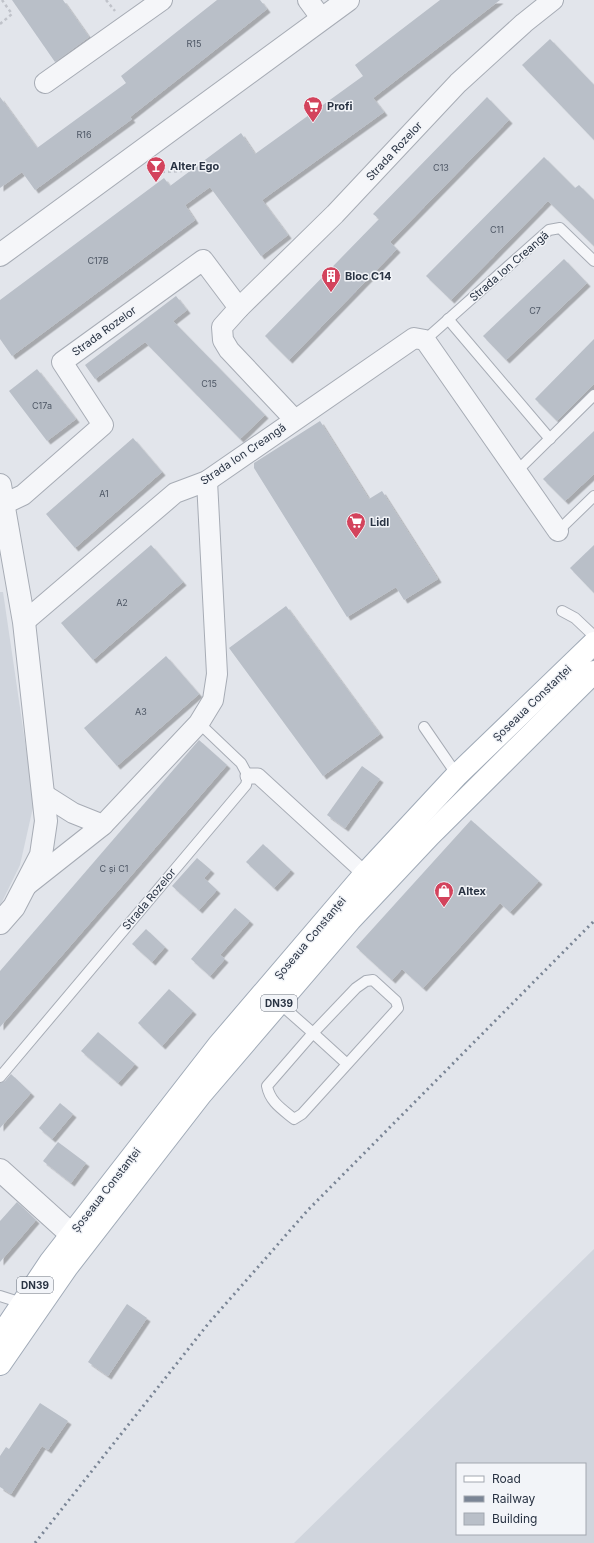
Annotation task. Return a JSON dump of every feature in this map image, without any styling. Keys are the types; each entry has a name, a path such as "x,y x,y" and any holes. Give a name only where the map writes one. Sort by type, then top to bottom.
{"main road":[{"name":"Șoseaua Constanței","path":"0,1337 22,1303 72,1234 218,1046 364,874 457,775 594,643"},
{"name":"Șoseaua Constanței","path":"0,1364 67,1267 201,1094 350,920 428,836 594,672"}],"street":[{"path":"45,83 162,0"},
{"path":"308,0 322,19"},
{"path":"0,255 348,0"},
{"name":"Strada Rozelor","path":"294,420 229,350 223,340 222,327 239,308 334,214 458,83 524,23 554,0"},
{"name":"Strada Rozelor","path":"0,923 14,907 41,856 46,821 24,622 2,494 23,495 103,425 62,362 203,260 239,308"},
{"path":"420,339 558,531"},
{"name":"Strada Ion Creangă","path":"24,622 175,493 207,481 294,420 420,339"},
{"name":"Strada Rozelor","path":"27,885 103,825 199,723 213,700 218,674 207,481"},
{"path":"248,776 258,776 364,874"},
{"path":"43,794 73,813 103,825"},
{"path":"0,1170 72,1234"}],"lane":[{"name":"Strada Ion Creangă","path":"420,339 448,319 549,230 560,228 594,261"},
{"path":"448,319 550,439"},
{"path":"516,471 594,395"},
{"path":"558,531 594,496"},
{"path":"562,611 575,618 594,636"},
{"path":"199,723 241,763 248,776"},
{"path":"424,727 457,775"},
{"name":"Strada Rozelor","path":"0,1076 246,785 248,776"},
{"path":"373,980 396,1001 398,1008 302,1114 294,1119 275,1104 268,1094 267,1086 314,1033 356,988 366,981 373,980"},
{"path":"279,1003 347,1064"},
{"path":"0,1296 22,1303"}],"path":[{"path":"0,24 12,14 2,0"},
{"path":"162,172 182,171"}],"shaded area":[{"path":"0,592 3,592 34,803 20,865 0,906"},
{"path":"594,1249 594,1543 294,1543"}],"building":[{"path":"12,0 63,0 89,37 55,62"},
{"path":"217,0 260,0 267,9 130,117 132,119 35,190 22,172 0,188 0,97 37,148 126,83 121,76"},
{"path":"440,0 500,0 373,98 384,112 262,200 288,235 261,256 210,187 185,205 195,220 12,356 0,339 0,300 164,178 170,186 241,133 255,154 363,76 355,65"},
{"path":"550,39 594,85 594,140 522,65"},
{"path":"487,97 509,120 390,242 397,249 289,360 265,336 379,219 373,214"},
{"path":"544,157 575,188 579,185 594,200 594,246 548,201 451,300 426,276"},
{"path":"564,259 587,283 506,360 483,336"},
{"path":"176,296 187,310 173,321 265,415 240,439 145,342 95,379 85,365"},
{"path":"594,339 594,384 557,421 535,399"},
{"path":"37,369 76,419 47,441 9,391"},
{"name":"Lidl","path":"320,421 369,499 382,491 438,579 404,600 396,587 347,617 254,468 254,463"},
{"path":"594,431 594,474 565,501 543,479"},
{"path":"133,438 162,472 75,548 46,514"},
{"path":"151,545 183,582 93,660 61,623"},
{"path":"594,545 594,593 570,568"},
{"path":"286,606 380,734 323,776 229,648"},
{"path":"166,656 199,694 117,766 84,728"},
{"path":"199,740 227,765 0,1027 0,971"},
{"path":"362,766 380,779 345,828 327,815"},
{"name":"Altex","path":"471,820 539,881 510,912 500,903 423,988 402,969 392,980 356,947"},
{"path":"263,844 291,870 274,888 246,862"},
{"path":"197,858 211,870 204,878 217,890 199,910 172,886"},
{"path":"235,908 250,921 220,955 225,959 210,976 191,959"},
{"path":"146,929 165,947 152,962 132,944"},
{"path":"169,989 193,1011 162,1046 138,1023"},
{"path":"98,1032 135,1064 118,1083 81,1051"},
{"path":"11,1074 31,1093 0,1128 0,1083 5,1081"},
{"path":"60,1103 73,1114 52,1139 39,1128"},
{"path":"58,1142 86,1163 71,1183 43,1161"},
{"path":"17,1202 36,1220 0,1262 0,1221"},
{"path":"127,1304 147,1318 108,1376 88,1362"},
{"path":"40,1403 68,1421 48,1450 42,1446 11,1494 0,1487 0,1456 6,1447 9,1449"}],"railway":[{"path":"35,1543 208,1324 308,1210 594,921"}],"place":[{"name":"Profi","path":"313,123"},
{"name":"Alter Ego","path":"156,183"},
{"name":"Bloc C14","path":"331,293"},
{"name":"Lidl","path":"356,539"},
{"name":"Altex","path":"444,908"}]}
